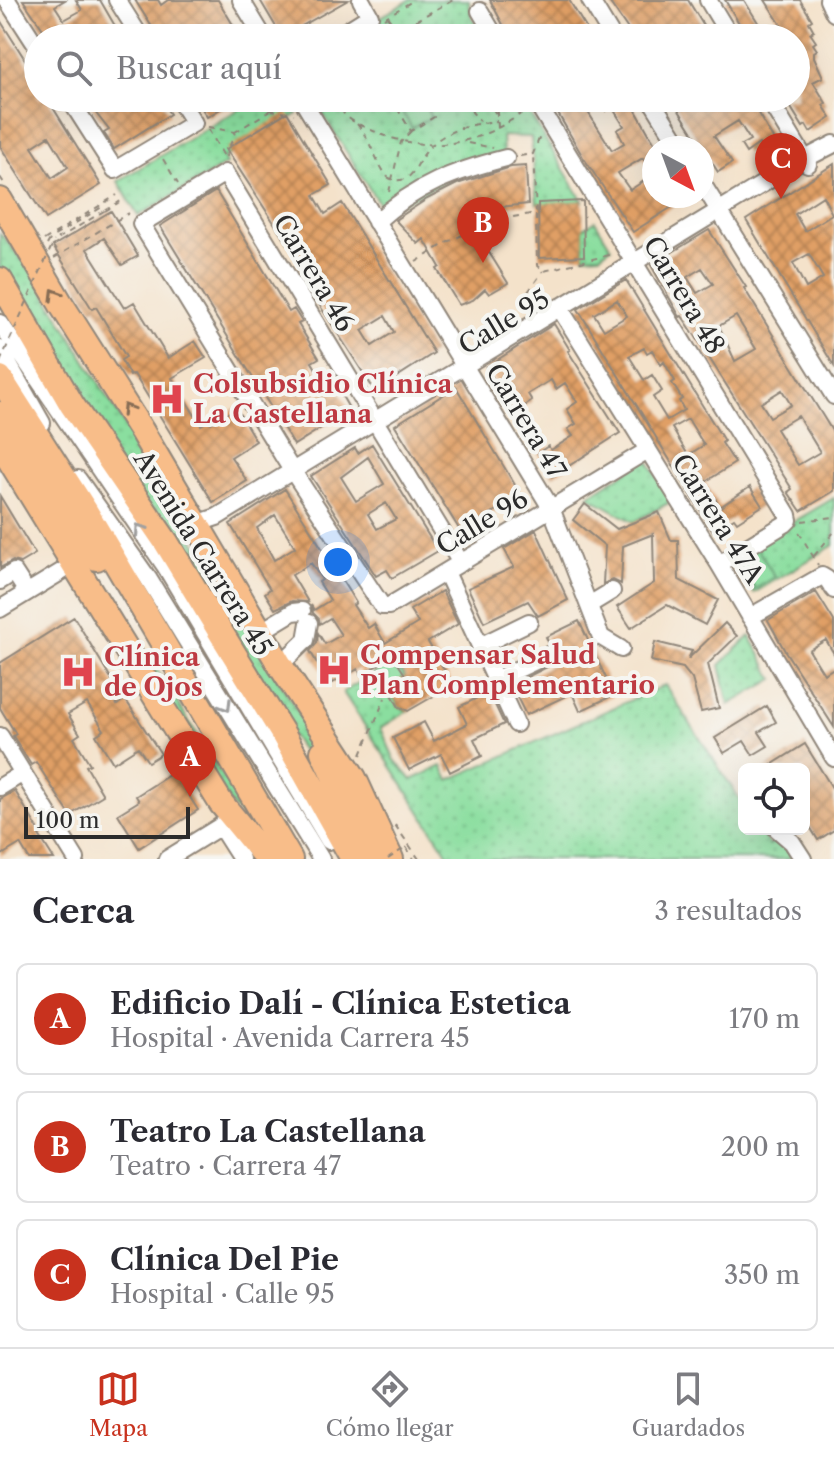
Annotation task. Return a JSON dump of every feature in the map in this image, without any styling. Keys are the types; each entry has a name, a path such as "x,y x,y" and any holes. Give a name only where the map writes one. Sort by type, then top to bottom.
{"highway":[{"name":"Avenida Carrera 45","path":"0,200 45,252 201,532 304,705 354,778 390,859"},
{"path":"0,226 45,252"},
{"name":"Avenida Carrera 45","path":"0,280 72,405 166,542 283,734 353,859"},
{"path":"4,357 86,512 290,859"},
{"path":"0,414 72,525 163,646"},
{"path":"0,444 147,683 226,823 267,859"},
{"path":"72,525 147,683"},
{"name":"Avenida Carrera 45","path":"304,705 372,859"},
{"path":"265,815 299,859"}],"street":[{"path":"7,0 24,26"},
{"path":"117,0 132,24"},
{"path":"241,0 256,24"},
{"path":"357,24 370,16 361,0"},
{"path":"590,0 605,24"},
{"path":"708,0 723,24"},
{"path":"828,0 834,13"},
{"path":"480,11 488,24"},
{"path":"78,112 115,170 194,123 187,112"},
{"name":"Carrera 47","path":"303,112 376,222 551,508 601,637 621,649"},
{"name":"Carrera 48","path":"543,112 638,264 789,520 719,564"},
{"path":"659,112 674,136"},
{"path":"777,112 807,162"},
{"name":"Calle 95","path":"201,532 217,517 295,474 832,146"},
{"path":"376,222 397,203 431,183 459,170 506,158"},
{"name":"Carrera 46","path":"135,218 225,173 461,563"},
{"path":"714,203 834,396"},
{"path":"135,218 295,474"},
{"name":"Carrera 47A","path":"561,311 719,564 834,758"},
{"path":"0,320 4,357 68,465 148,578 321,859"},
{"path":"4,357 165,566 340,859"},
{"name":"Calle 96","path":"295,474 382,606 389,606 648,450"},
{"path":"0,609 74,564"},
{"path":"0,581 14,572 27,592"},
{"path":"446,572 516,724"},
{"path":"750,617 822,576 830,585"},
{"path":"589,605 612,591"},
{"path":"260,632 293,612 305,617 306,640 280,665"},
{"path":"480,646 529,622"},
{"path":"495,680 548,655"},
{"path":"0,736 76,859"},
{"path":"0,787 23,773"},
{"path":"167,859 226,823 241,859"},
{"path":"784,835 803,859"},
{"path":"798,835 811,859"}],"path":[{"path":"407,24 453,0"},
{"path":"389,16 395,24"},
{"path":"235,132 207,127 225,159 235,132 268,112"},
{"path":"344,112 356,122 401,142 430,146 464,142 498,129 520,112"},
{"path":"399,112 411,131"},
{"path":"388,194 401,142 411,131 434,117 431,112"},
{"path":"472,112 481,123"},
{"path":"497,114 498,129"},
{"path":"544,271 537,265 533,154 548,120"},
{"path":"356,122 369,140 383,171 392,180 400,180 410,176 430,146 453,131 497,121"},
{"path":"464,142 490,147 506,158 533,154"},
{"path":"160,155 182,191"},
{"path":"45,252 117,195"},
{"path":"4,357 54,241 121,201"},
{"path":"45,252 51,238 102,207 104,211"},
{"path":"405,269 446,243 491,221 536,213"},
{"path":"45,252 135,218"},
{"path":"528,292 544,271 615,254"},
{"path":"830,585 793,523 834,517"},
{"path":"813,557 834,532"},
{"path":"358,762 385,698"},
{"path":"395,824 416,859"},
{"path":"390,859 406,847 416,859"}],"green space":[{"path":"410,0 469,0 476,24 369,24"},
{"path":"234,112 298,114 223,158 226,164 138,216 118,181"},
{"path":"322,112 529,112 583,201 537,204 531,137 502,136 503,153 384,212"},
{"path":"402,112 428,112 431,117 412,128"},
{"path":"595,221 611,247 600,255 584,256 583,228"},
{"path":"0,233 29,267 304,722 353,831 67,383 0,269"},
{"path":"647,459 672,501 634,522 588,496"},
{"path":"834,498 834,545 754,593 732,558"},
{"path":"755,545 775,577 755,589 735,558"},
{"path":"123,616 221,773 282,859 233,807 146,668"},
{"path":"750,636 774,679 729,705 720,665"},
{"path":"395,661 405,677 388,687 399,707 408,711 381,728 394,759 412,780 442,766 449,780 665,685 738,797 738,835 763,835 769,845 780,838 793,856 787,859 451,859 343,692"}],"building":[{"path":"23,0 65,0 55,6 64,20 82,10 76,0 100,0 114,24 39,24"},
{"path":"135,0 158,0 161,5 168,0 218,0 233,24 150,24"},
{"path":"260,0 348,0 305,24 274,24"},
{"path":"490,0 569,0 584,24 503,24"},
{"path":"608,0 688,0 703,24 624,24"},
{"path":"725,0 744,0 759,24 740,24"},
{"path":"765,0 800,0 812,20 809,22 814,31 810,33 810,24 780,24"},
{"path":"0,20 24,58 24,112 56,112 101,185 46,219 0,146","holes":["49,136 68,167 52,178 32,147"]},
{"path":"810,33 816,42 813,44 817,50 814,57 823,77 813,82 831,118 810,132 806,125 803,127 794,112 810,112"},
{"path":"95,112 170,114 114,149 104,133 109,130"},
{"path":"287,112 331,185 314,195 325,214 342,203 434,353 375,391 302,278 308,275 226,149","holes":["385,316 394,332 372,346 362,330"]},
{"path":"557,112 588,112 612,150 624,143 617,130 624,126 615,112 637,112 650,136 642,136 642,159 618,173 630,190 642,182 642,208 670,208 633,232"},
{"path":"680,112 757,112 776,144 764,151 759,144 746,153 741,145 750,140 738,121 714,136 695,136"},
{"path":"714,136 732,163 718,172 714,166"},
{"path":"834,164 834,366 746,220","holes":["823,196 832,214 805,231 795,214","809,254 823,278 806,288 793,263"]},
{"path":"526,166 528,204 498,207 499,210 469,220 508,283 489,294 485,289 473,300 459,305 437,269 440,267 424,239 418,244 395,220 457,184 511,167"},
{"path":"216,191 289,312 294,309 302,322 298,324 319,358 312,362 324,382 331,377 350,410 294,445 160,226"},
{"path":"583,201 584,256 539,258 538,203"},
{"path":"111,211 138,256 122,265 104,238 87,249 124,308 134,302 168,358 195,341 206,358 172,378 201,425 209,420 211,423 236,408 256,441 231,457 247,481 213,502 134,374 130,376 121,360 126,357 96,307 92,309 53,246"},
{"path":"709,230 834,434 834,491 801,511 788,492 792,489 696,337 680,317 651,265","holes":["702,268 713,284 697,293 687,277","736,316 756,349 735,361 719,326","782,390 791,405 770,417 761,403","798,416 820,452 798,465 776,429"]},
{"path":"626,280 735,463 705,482 720,507 750,487 762,506 737,522 734,518 713,531 578,309","holes":["617,300 627,316 604,330 594,314","644,348 647,353 652,350 661,365 664,362 675,381 672,383 682,399 679,401 684,410 667,420 653,397 662,391 652,375 644,380 629,356","688,419 704,445 688,455 672,428"]},
{"path":"554,324 620,433 553,476 538,453 548,446 551,450 573,436 568,429 576,424 567,409 577,402 565,383 556,389 551,380 528,394 532,401 522,408 537,432 529,437 486,367"},
{"path":"456,387 521,495 461,532 395,425"},
{"path":"372,444 438,551 392,578 387,570 376,576 311,476 355,448 358,453","holes":["368,457 384,484 356,501 341,477","386,503 396,519 377,529 368,514"]},
{"path":"285,489 356,603 353,605 368,628 374,624 385,643 418,623 410,610 442,591 458,624 428,642 453,685 408,711 399,707 388,687 406,676 393,656 361,675 358,669 333,683 310,651 317,643 318,633 325,644 341,635 330,618 320,624 313,613 311,605 314,610 330,600 311,563 292,575 308,602 292,601 275,609 265,593 270,589 230,524","holes":["275,515 295,547 274,560 257,528"]},
{"path":"0,496 35,554 20,563 13,561 0,568"},
{"path":"585,504 617,529 659,512 671,540 678,540 679,580 718,600 705,625 667,605 631,628 617,607 654,583 653,534 623,546 621,584 613,580 603,584 605,546 573,520"},
{"path":"536,530 568,600 538,616 528,601 484,622 468,588 514,567 504,549"},
{"path":"816,592 834,621 834,654 826,640 809,650 824,674 834,668 834,727 768,620"},
{"path":"74,617 115,685 107,690 117,705 125,699 161,754 148,762 138,747 113,763 96,735 104,730 87,703 68,714 80,734 74,738 90,764 86,766 103,795 70,815 36,762 31,765 0,708 0,663"},
{"path":"579,621 614,695 580,711 572,693 526,715 511,685 557,662 558,651 546,637"},
{"path":"725,623 737,636 708,664 719,708 701,712 692,679 683,668 651,661 655,642 692,651 688,659"},
{"path":"489,692 504,724 474,739 482,756 450,772 441,754 409,770 393,738 424,722 434,741 467,724 459,707"},
{"path":"767,706 776,722 759,732 768,746 753,755 744,741 724,753 715,738"},
{"path":"805,744 834,791 834,830 818,840 810,827 810,763 775,763"},
{"path":"174,772 198,810 139,848 118,814 139,801 136,796"},
{"path":"15,791 54,859 29,859 20,844 0,856 0,799"}],"place":[{"name":"Clínica Del Pie","path":"781,199"},
{"name":"Teatro La Castellana","path":"483,263"},
{"name":"Colsubsidio Clínica La Castellana","path":"167,399"},
{"name":"Compensar Salud Plan Complementario","path":"334,670"},
{"name":"Clínica de Ojos","path":"78,672"},
{"name":"Edificio Dalí - Clínica Estetica","path":"190,797"}]}
